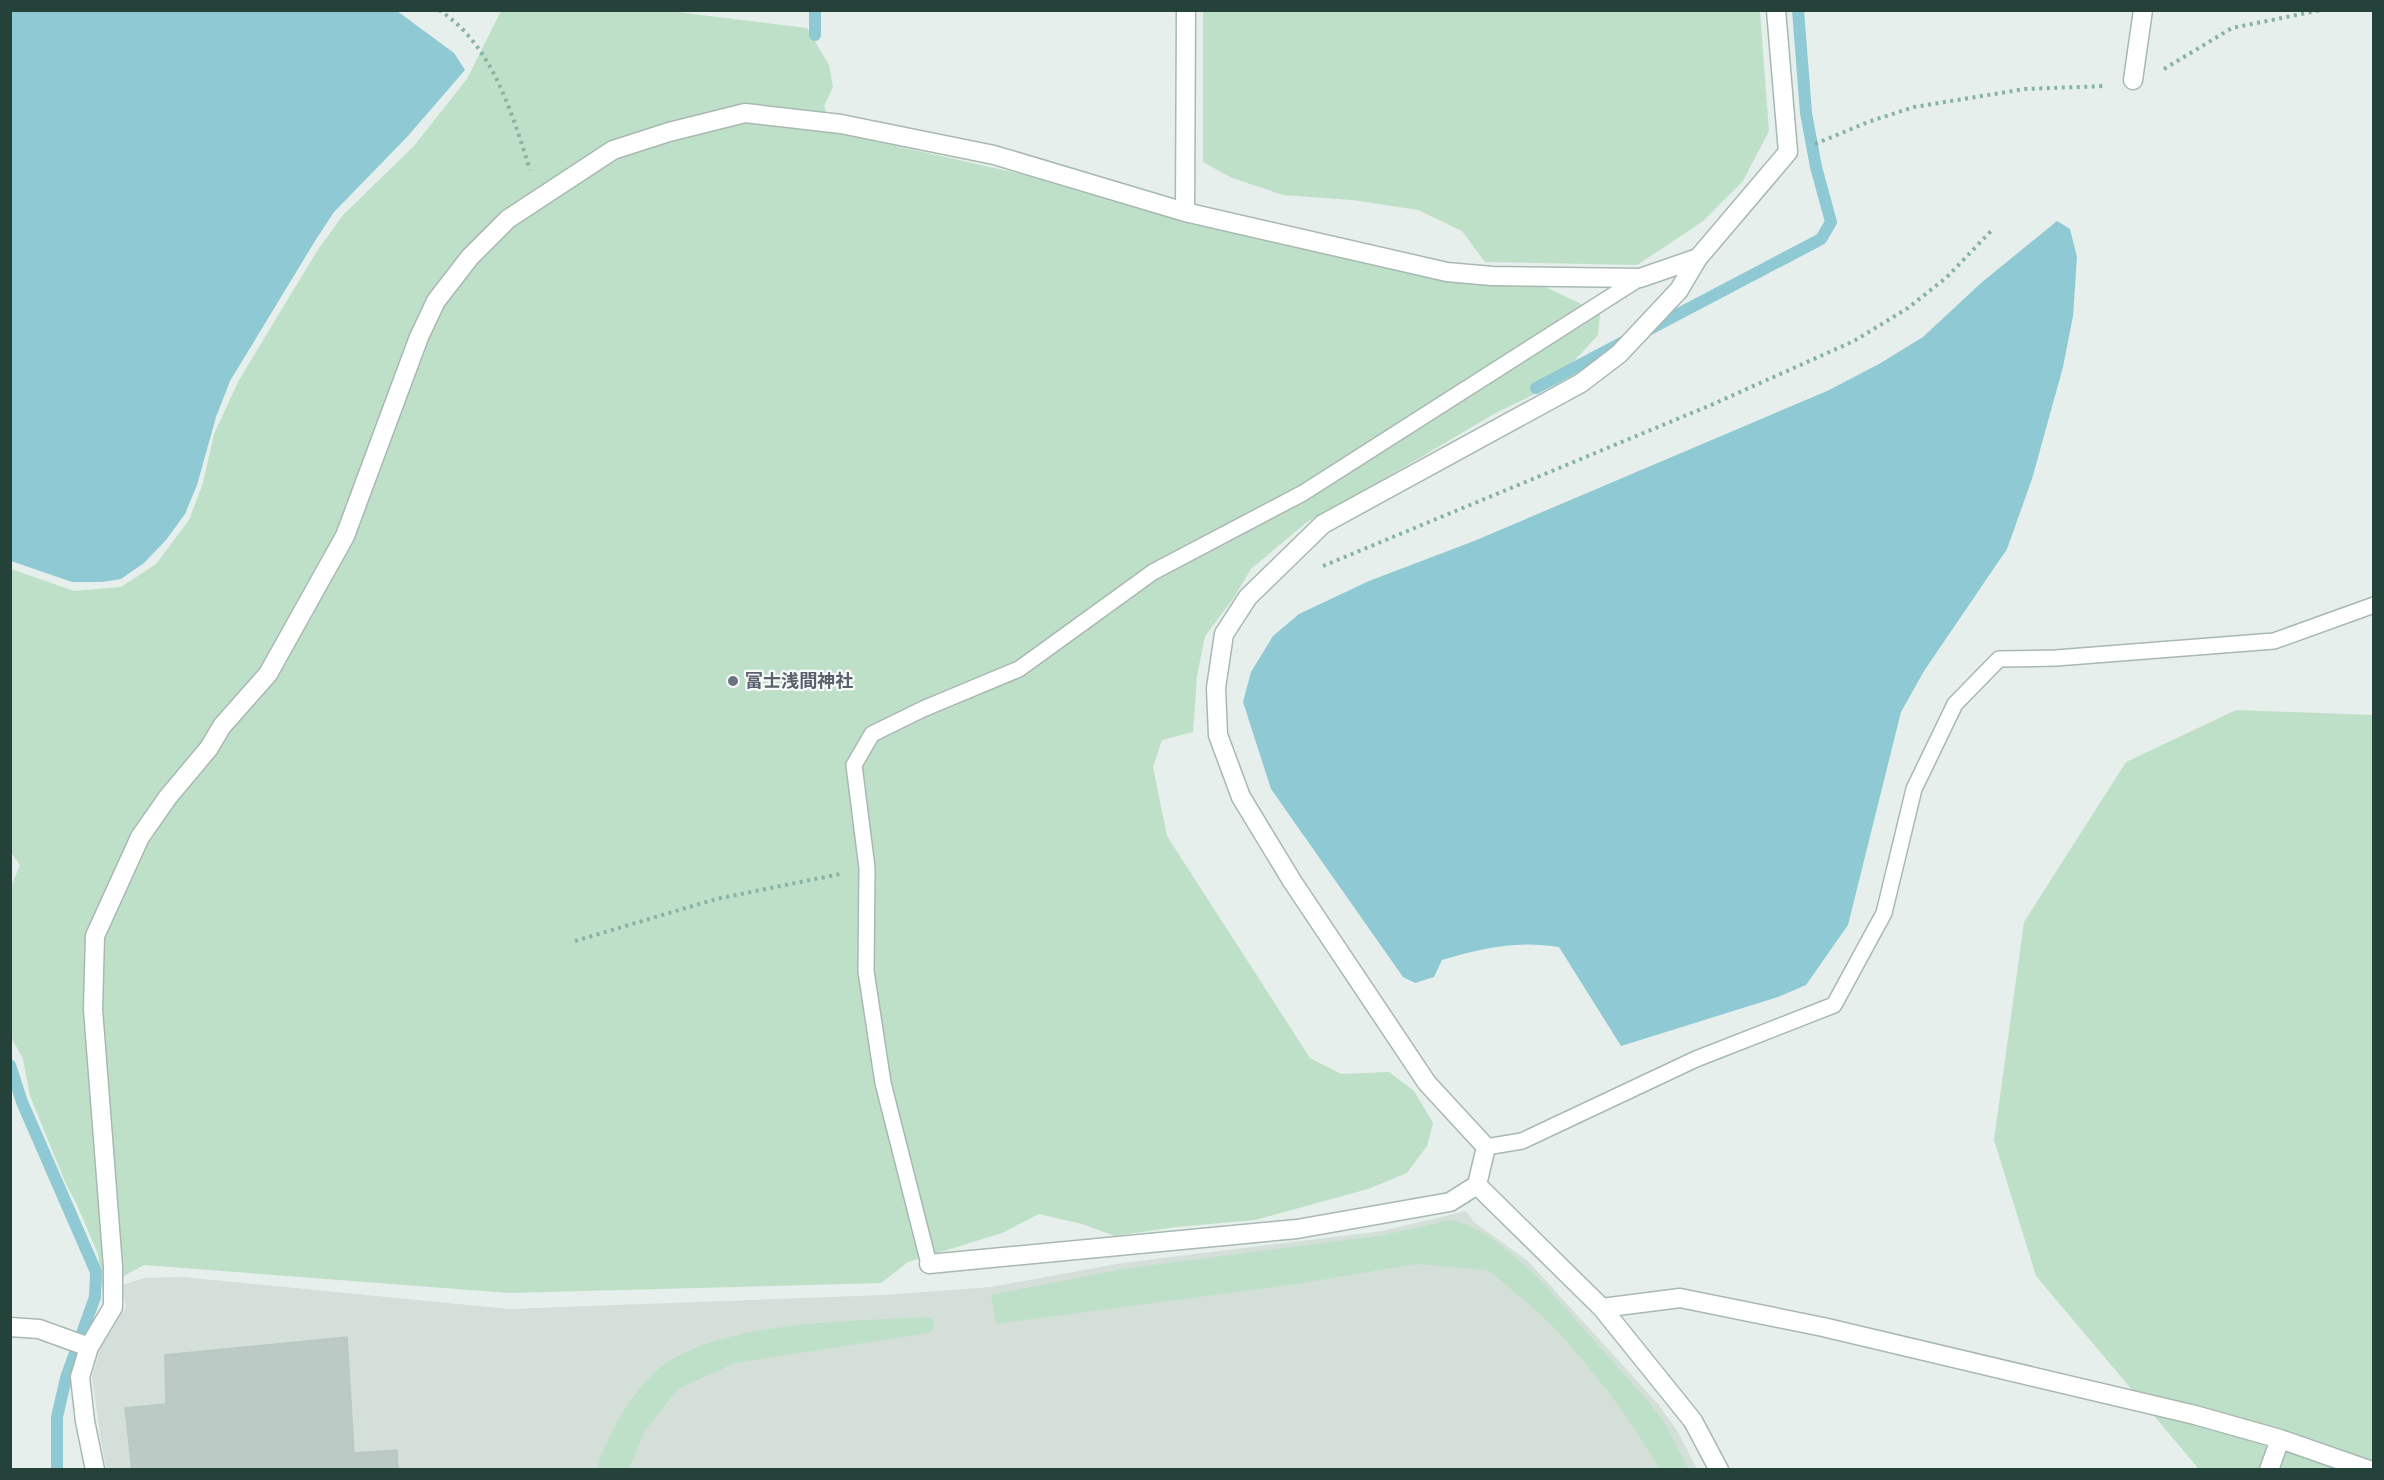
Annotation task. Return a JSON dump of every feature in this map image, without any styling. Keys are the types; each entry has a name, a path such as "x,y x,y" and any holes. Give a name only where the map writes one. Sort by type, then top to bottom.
{"street":[{"path":"1185,212 1186,10"},
{"path":"929,1264 1298,1229 1450,1202 1477,1185 1486,1147 1427,1083 1292,880 1241,797 1218,735 1216,688 1224,634 1248,597 1323,524 1581,382 1619,354 1679,290 1698,258 1788,152 1776,10"},
{"path":"2133,80 2142,10"},
{"path":"95,1470 85,1421 80,1377 89,1347 113,1307 113,1287 93,1009 95,936 140,837 168,797 209,748 222,726 268,674 345,536 419,337 436,301 470,257 508,219 613,150 669,132 745,113 841,124 994,155 1185,212 1446,272 1492,276 1640,278 1698,258"},
{"path":"1477,1185 1602,1308 1693,1421 1719,1470"},
{"path":"1602,1308 1680,1298 1823,1327 2195,1415 2280,1439 2369,1470"},
{"path":"10,1327 39,1329 89,1347"},
{"path":"2269,1470 2280,1439"}],"lane":[{"path":"929,1264 883,1083 866,971 867,868 854,765 872,734 923,709 1019,669 1153,572 1303,493 1640,278"},
{"path":"1486,1147 1522,1141 1696,1059 1834,1005 1884,913 1914,789 1955,704 1999,659 2056,658 2274,641 2373,605"}],"path":[{"path":"439,10 472,40 496,77 517,130 539,199"},
{"path":"1788,152 1801,151 1868,122 1914,107 2025,88 2105,86 2156,75 2232,28 2321,10"},
{"path":"1320,567 1711,405 1854,342 1908,308 1947,278 1992,230"},
{"path":"575,941 716,899 867,868"}],"shaded area":[{"path":"1466,1211 1474,1222 1528,1261 1658,1404 1678,1432 1697,1469 106,1469 92,1377 100,1349 126,1307 122,1285 144,1278 183,1277 509,1309 885,1295 991,1287 1122,1263 1382,1231"}],"green space":[{"path":"661,10 807,28 829,65 833,87 824,106 833,132 1071,185 1537,283 1600,313 1598,335 1551,386 1494,414 1307,522 1251,569 1233,599 1205,636 1197,676 1193,732 1162,740 1153,767 1167,836 1310,1058 1341,1074 1389,1072 1414,1091 1433,1123 1427,1146 1407,1173 1368,1189 1255,1220 1176,1227 1115,1236 1082,1224 1039,1214 1002,1233 908,1262 881,1283 509,1293 144,1265 102,1288 98,1254 30,1096 23,1059 11,1037 10,889 20,865 10,851 11,569 74,591 121,587 156,564 189,520 203,483 214,434 239,380 317,251 343,215 413,147 467,79 501,11"},
{"path":"1203,11 1760,11 1769,131 1743,181 1702,222 1637,265 1485,262 1462,231 1418,210 1352,200 1283,195 1232,178 1203,162"},
{"path":"2236,710 2373,715 2373,1469 2204,1470 2198,1468 2036,1276 1994,1140 2024,922 2126,762"},
{"path":"1450,1220 1475,1229 1500,1244 1542,1282 1663,1420 1689,1469 1659,1469 1626,1416 1573,1349 1534,1309 1491,1272 1484,1270 1416,1264 1297,1284 996,1324 991,1295 1123,1269 1384,1235"},
{"path":"930,1317 934,1328 929,1333 735,1363 678,1389 644,1432 629,1469 597,1469 608,1439 626,1407 649,1378 674,1358 701,1346 764,1330 833,1322"}],"water":[{"path":"11,10 397,11 454,53 465,70 407,137 334,212 230,381 216,417 197,485 185,514 166,540 144,563 121,579 102,582 72,582 11,561"},
{"path":"2057,221 2070,229 2077,257 2073,316 2063,367 2032,479 2007,549 1924,671 1901,712 1848,925 1806,985 1778,997 1621,1046 1559,947 1529,944 1486,949 1442,960 1434,977 1415,983 1403,977 1271,789 1243,702 1251,672 1273,636 1299,614 1369,581 1474,541 1827,391 1879,364 1923,337 1981,283"}],"building":[{"path":"347,1337 354,1453 397,1450 398,1470 132,1470 125,1408 166,1404 165,1355"}],"waterway":[{"path":"815,10 815,35"},
{"path":"1646,331 1821,239 1831,222 1816,167 1806,113 1798,10"},
{"path":"1536,388 1625,341"},
{"path":"10,1065 22,1102 96,1272 95,1297 66,1378 57,1417 57,1470"}],"place":[{"name":"富士浅間神社","path":"733,681"}]}
